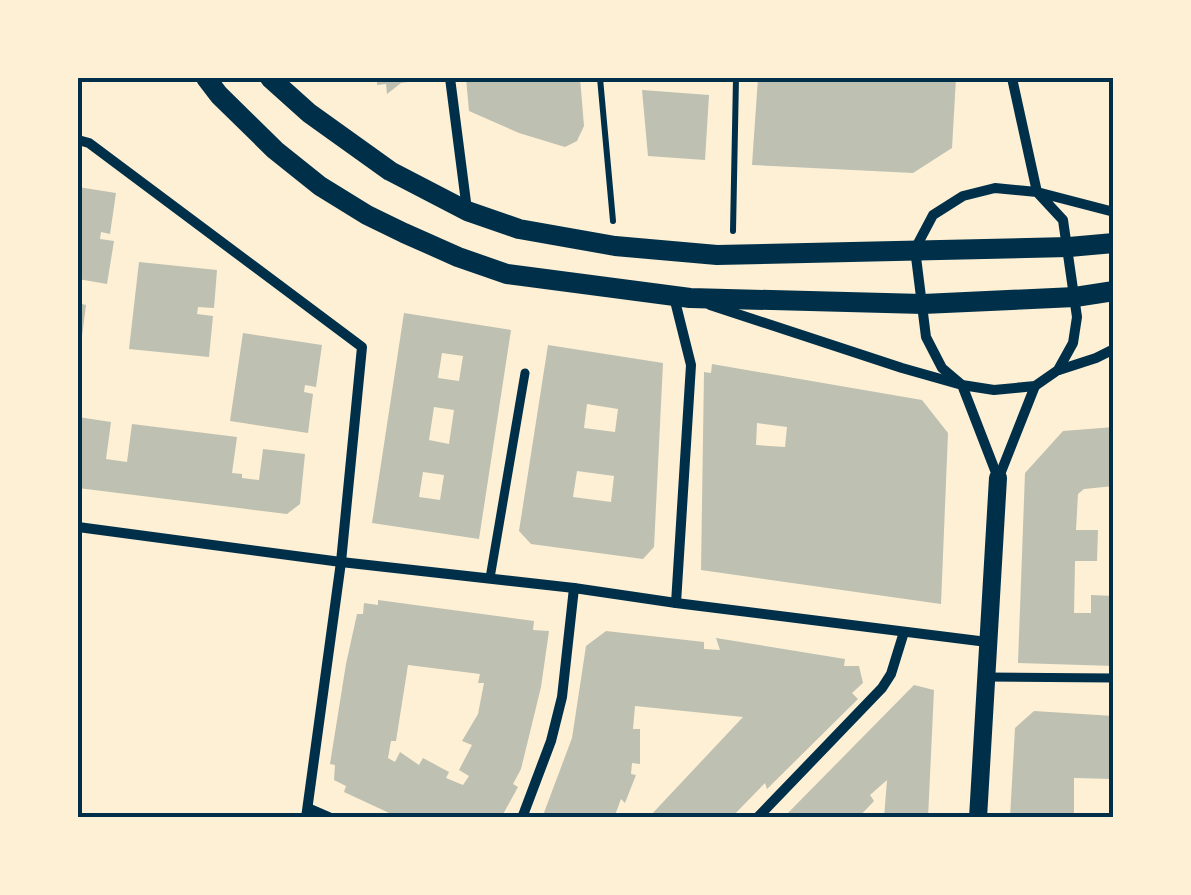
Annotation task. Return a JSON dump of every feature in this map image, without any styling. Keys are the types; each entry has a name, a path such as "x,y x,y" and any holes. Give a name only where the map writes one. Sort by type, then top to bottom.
{"main road":[{"path":"206,78 275,150 320,186 404,233 508,274 682,297 923,304 1075,297 1114,291"},
{"path":"270,78 310,113 390,171 467,211 519,229 615,246 732,254 1114,243"}],"street":[{"path":"450,78 467,211"},
{"path":"1012,78 1037,192 1064,220 1069,247 1077,316 1073,344 1058,370"},
{"path":"78,140 89,143 362,347 341,562 307,812 331,818"},
{"path":"998,478 962,385 942,368 926,337 915,249 933,215 963,196 995,188 1037,192 1114,212"},
{"path":"676,604 692,365 682,297 962,385 994,390 1035,386 1058,370 1114,348"},
{"path":"490,578 525,373"},
{"path":"978,818 998,478 1035,386"},
{"path":"78,527 987,642"},
{"path":"522,818 551,741 562,697 574,588"},
{"path":"757,818 882,688 891,674 904,632"},
{"path":"986,678 1114,678"}],"path":[{"path":"600,78 615,246"},
{"path":"732,254 736,78"}],"building":[{"path":"377,78 422,80 401,83 387,94 386,84 377,85"},
{"path":"466,78 580,78 584,126 577,141 565,147 519,133 469,111"},
{"path":"758,78 956,78 952,148 913,173 752,165"},
{"path":"642,90 709,95 705,160 648,156"},
{"path":"78,187 116,193 110,234 101,232 100,239 114,241 107,284 78,279"},
{"path":"139,262 217,270 214,308 198,307 197,314 213,316 209,357 129,349"},
{"path":"78,303 86,305 80,352 78,352"},
{"path":"404,313 511,330 479,539 372,523","holes":["442,353 463,356 459,381 438,378","434,407 454,410 449,444 429,440","423,472 444,475 440,500 419,497"]},
{"path":"243,333 322,345 316,387 305,385 304,392 313,394 308,433 230,421"},
{"path":"548,345 663,363 654,547 643,559 531,544 519,531","holes":["587,404 618,409 615,432 584,428","577,471 614,476 611,502 573,497"]},
{"path":"712,364 922,400 948,433 941,604 701,570 704,372 711,373","holes":["757,423 787,427 785,447 756,445"]},
{"path":"78,417 111,422 106,459 127,462 132,424 237,437 232,473 242,474 242,478 259,480 263,449 305,454 300,504 287,514 78,488"},
{"path":"1114,427 1114,486 1084,489 1078,494 1076,530 1098,530 1097,561 1075,561 1074,613 1091,613 1091,595 1114,596 1114,666 1018,663 1025,473 1063,431"},
{"path":"378,600 534,621 533,630 549,631 541,687 521,769 513,784 518,787 501,818 400,818 344,792 346,786 334,780 335,765 330,764 357,614 363,614 364,603 378,605","holes":["408,665 480,674 478,683 484,683 478,714 462,741 472,745 459,770 469,776 463,785 446,778 449,772 423,758 419,765 400,752 395,762 388,758 391,741 396,741"]},
{"path":"606,631 704,642 704,649 720,650 716,638 845,659 844,666 859,666 863,683 852,693 858,699 767,789 765,783 731,818 650,816 743,717 635,706 633,729 640,729 640,764 632,763 631,774 636,775 614,818 542,818 572,738 586,646"},
{"path":"914,685 934,690 928,818 884,818 887,780 870,795 874,801 858,818 783,818"},
{"path":"1034,711 1114,716 1114,779 1074,778 1074,818 1010,818 1015,728"}]}
